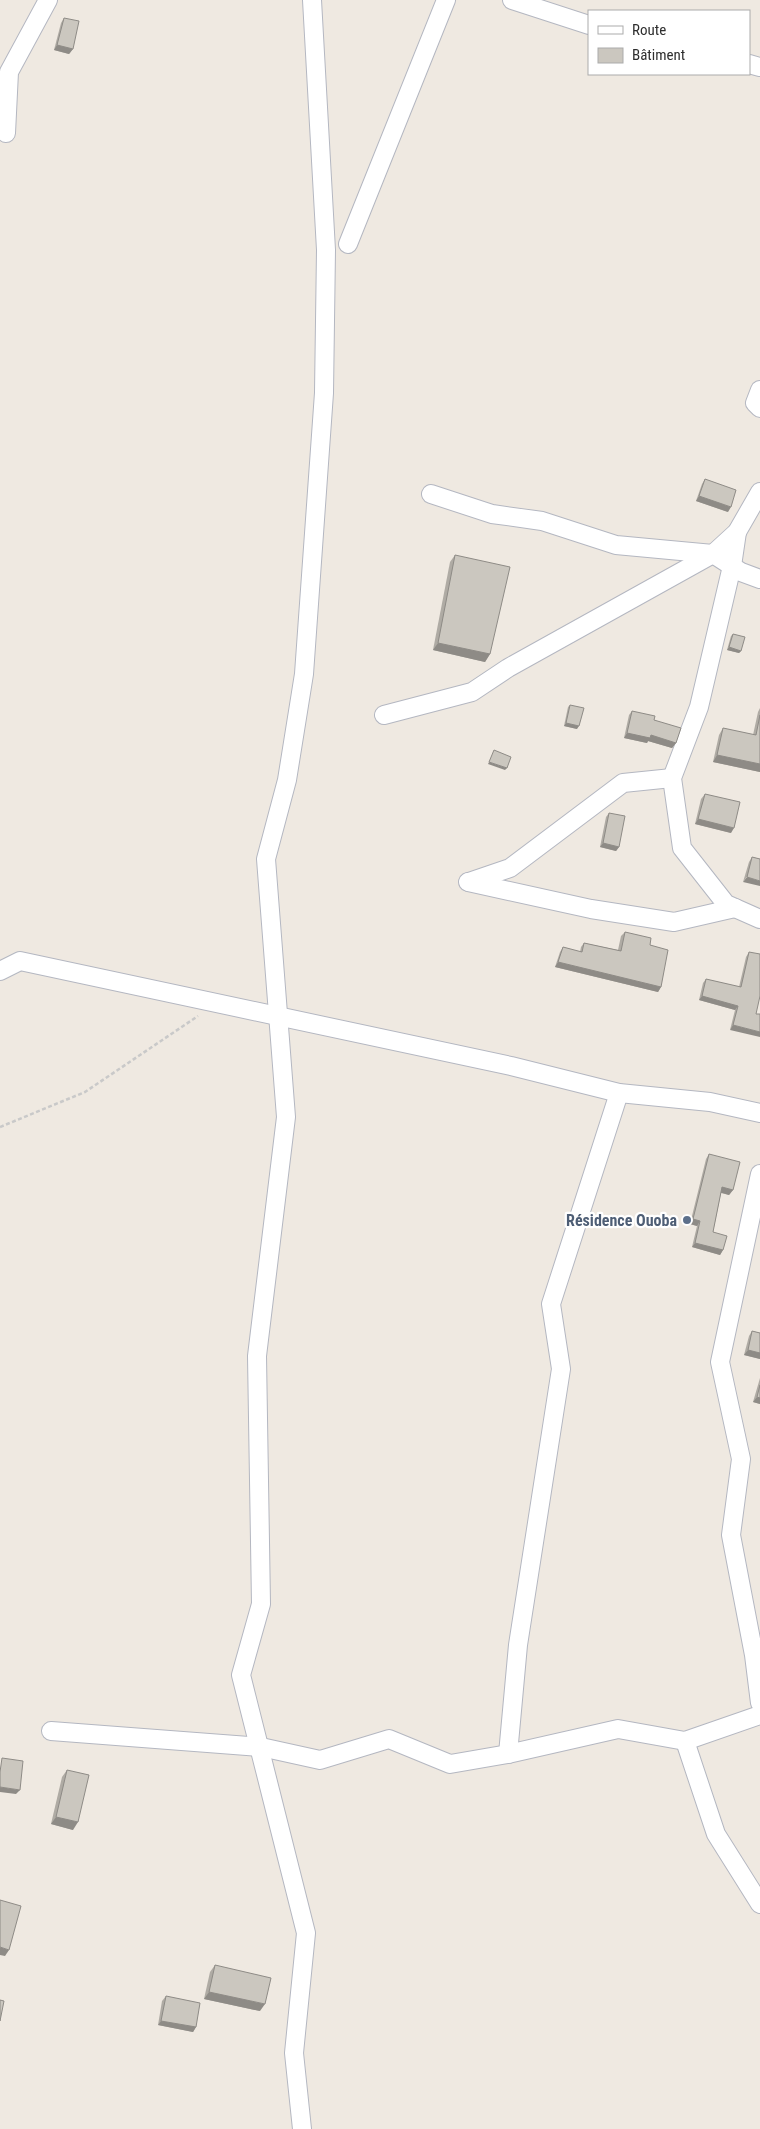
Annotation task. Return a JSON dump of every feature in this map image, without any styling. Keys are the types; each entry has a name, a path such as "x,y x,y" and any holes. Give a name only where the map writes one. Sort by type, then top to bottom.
{"street":[{"path":"6,132 9,72 48,0"},
{"path":"302,2129 294,2053 306,1932 287,1864 261,1747 241,1675 261,1604 257,1356 286,1117 266,859 287,780 304,674 324,394 326,250 312,0"},
{"path":"348,244 446,0"},
{"path":"512,0 588,25"},
{"path":"760,390 755,402 760,408"},
{"path":"384,715 472,692 517,664 714,554 737,532 760,492"},
{"path":"431,494 492,514 542,521 616,545 714,554 732,566 760,579"},
{"path":"737,532 732,566 699,707 672,778 682,848 726,904 760,919"},
{"path":"672,778 623,783 510,868 468,882 591,909 674,922 735,908"},
{"path":"0,971 20,961 278,1018 511,1066 619,1093 710,1102 760,1113"},
{"path":"508,1754 518,1645 561,1369 551,1304 619,1093"},
{"path":"760,1174 720,1362 741,1459 731,1535 754,1655 760,1703"},
{"path":"50,1731 261,1747 320,1760 388,1739 450,1764 508,1754 618,1729 685,1741 760,1715"},
{"path":"685,1741 716,1834 760,1904"}],"path":[{"path":"0,1127 85,1092 216,1004"}],"building":[{"path":"64,18 79,21 73,49 57,45"},
{"path":"705,479 736,490 731,507 699,496"},
{"path":"455,555 510,567 490,654 438,643"},
{"path":"733,634 745,637 741,651 729,647"},
{"path":"570,705 584,708 579,726 566,723"},
{"path":"632,711 655,716 654,720 681,728 676,743 651,735 650,738 627,733"},
{"path":"760,715 760,764 717,755 723,728 756,735"},
{"path":"494,750 511,757 507,768 489,762"},
{"path":"705,794 740,802 734,828 698,819"},
{"path":"609,813 625,816 619,847 603,843"},
{"path":"752,857 760,859 760,881 747,877"},
{"path":"625,932 651,938 650,945 668,950 661,987 558,962 563,947 582,952 584,943 621,951"},
{"path":"749,952 760,954 760,996 756,1014 760,1014 760,1032 733,1025 738,1006 702,996 706,979 741,987"},
{"path":"709,1154 740,1162 733,1190 722,1187 713,1232 727,1236 723,1250 695,1243 700,1221 693,1219"},
{"path":"752,1331 760,1333 760,1353 748,1350"},
{"path":"760,1385 760,1398 757,1397"},
{"path":"2,1758 23,1761 20,1790 0,1787"},
{"path":"67,1770 89,1775 78,1822 56,1817"},
{"path":"0,1900 21,1906 9,1950 0,1947"},
{"path":"215,1965 271,1978 265,2004 209,1992"},
{"path":"166,1996 200,2003 196,2027 161,2021"},
{"path":"0,2000 4,2001 0,2021"}],"place":[{"name":"Résidence Ouoba","path":"687,1220"}]}
